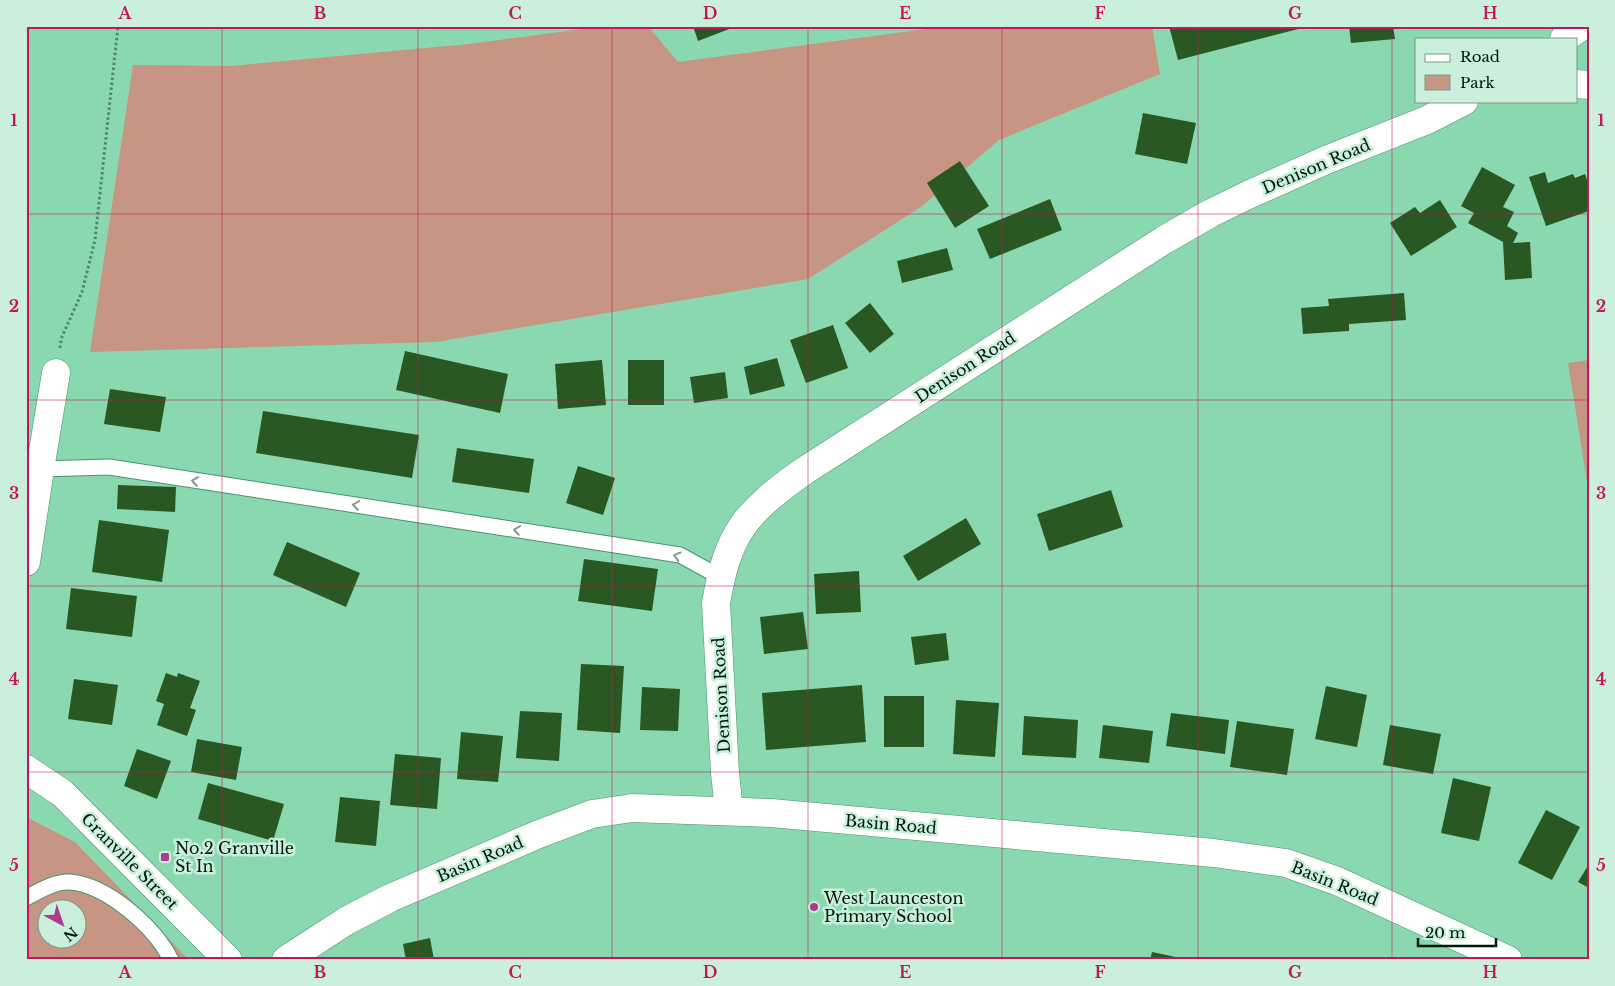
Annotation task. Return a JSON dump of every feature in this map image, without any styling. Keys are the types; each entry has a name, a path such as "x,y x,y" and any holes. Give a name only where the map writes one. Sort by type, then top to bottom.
{"street":[{"path":"1565,38 1582,26"},
{"name":"Denison Road","path":"729,811 725,773 716,603 720,577 727,552 738,531 757,507 775,491 804,471 1164,240 1212,213 1326,160 1427,120 1462,102"},
{"path":"26,562 29,521 56,373"},
{"name":"Granville Street","path":"26,769 62,793 228,960"},
{"name":"Basin Road","path":"286,960 346,921 390,898 539,834 592,814 632,808 771,813 1214,853 1286,863 1337,881 1508,960"}],"lane":[{"path":"40,469 109,467 680,555 720,577"},
{"path":"26,898 45,887 68,882 88,886 120,903 155,936 171,960"}],"path":[{"path":"56,373 61,339 82,292 95,240 118,26"}],"green space":[{"path":"605,26 648,26 678,62 949,26 1152,26 1160,74 999,140 921,207 808,279 436,342 90,352 133,65 231,66 469,44"},
{"path":"1589,360 1589,494 1568,363"},
{"path":"26,817 75,842 189,960 26,960"}],"building":[{"path":"693,26 737,26 698,41"},
{"path":"1169,26 1306,26 1306,27 1178,60"},
{"path":"1349,26 1393,26 1395,39 1351,43"},
{"path":"1143,113 1196,123 1187,164 1135,154"},
{"path":"960,161 989,206 955,228 927,183"},
{"path":"1482,167 1515,185 1503,207 1514,212 1507,226 1518,233 1513,243 1530,242 1532,278 1505,280 1503,242 1468,223 1474,213 1461,206"},
{"path":"1545,172 1548,183 1573,174 1575,178 1585,174 1589,186 1589,211 1546,226 1529,177"},
{"path":"1050,199 1062,230 990,259 977,229"},
{"path":"1440,200 1457,227 1411,256 1390,223 1415,207 1420,213"},
{"path":"947,248 953,270 902,283 897,261"},
{"path":"1404,293 1406,320 1349,324 1349,331 1303,334 1301,308 1329,306 1328,299"},
{"path":"870,303 894,334 870,353 845,323"},
{"path":"833,325 848,368 806,383 790,340"},
{"path":"405,351 508,374 500,413 396,390"},
{"path":"777,358 785,386 750,395 744,367"},
{"path":"602,360 606,405 558,409 555,364"},
{"path":"628,360 664,360 664,405 628,405"},
{"path":"725,372 728,398 694,403 690,377"},
{"path":"110,389 166,397 160,432 104,424"},
{"path":"263,411 419,435 412,478 256,453"},
{"path":"457,448 534,459 529,493 452,482"},
{"path":"578,466 615,478 603,515 566,503"},
{"path":"118,485 176,487 175,512 117,509"},
{"path":"1111,490 1123,527 1049,551 1037,514"},
{"path":"966,518 981,544 918,581 903,556"},
{"path":"99,520 169,530 162,582 92,572"},
{"path":"287,542 360,573 346,607 273,575"},
{"path":"584,559 658,569 652,611 578,601"},
{"path":"859,571 861,612 816,614 814,574"},
{"path":"71,588 137,596 132,637 66,629"},
{"path":"803,612 808,649 764,654 760,617"},
{"path":"946,633 949,660 915,665 911,637"},
{"path":"581,664 624,666 620,733 577,730"},
{"path":"166,673 177,677 178,673 200,681 190,708 196,710 187,736 157,725 164,704 156,701"},
{"path":"74,679 118,685 112,725 68,719"},
{"path":"862,685 866,742 766,750 762,693"},
{"path":"1326,686 1367,695 1357,747 1315,739"},
{"path":"642,687 680,689 678,731 640,730"},
{"path":"884,696 924,696 924,747 884,747"},
{"path":"956,700 999,703 995,757 953,754"},
{"path":"520,711 562,713 559,761 516,758"},
{"path":"1171,713 1229,720 1225,754 1166,746"},
{"path":"1024,716 1078,720 1076,758 1022,755"},
{"path":"1237,721 1294,729 1287,775 1230,767"},
{"path":"1103,725 1153,731 1149,763 1099,758"},
{"path":"1390,725 1441,734 1433,774 1383,765"},
{"path":"461,732 503,736 498,782 457,779"},
{"path":"197,739 242,747 236,780 191,772"},
{"path":"137,749 171,761 157,799 124,786"},
{"path":"395,754 441,758 437,809 390,805"},
{"path":"1453,778 1491,787 1479,841 1441,833"},
{"path":"208,783 284,804 273,841 198,819"},
{"path":"340,797 380,801 376,846 335,842"},
{"path":"1546,810 1580,827 1552,880 1518,863"},
{"path":"1589,864 1589,888 1578,882"},
{"path":"430,938 434,960 406,960 403,944"},
{"path":"1152,952 1185,959 1185,960 1150,960"}],"place":[{"name":"No.2 Granville St In","path":"165,857"},
{"name":"West Launceston Primary School","path":"814,907"}]}
